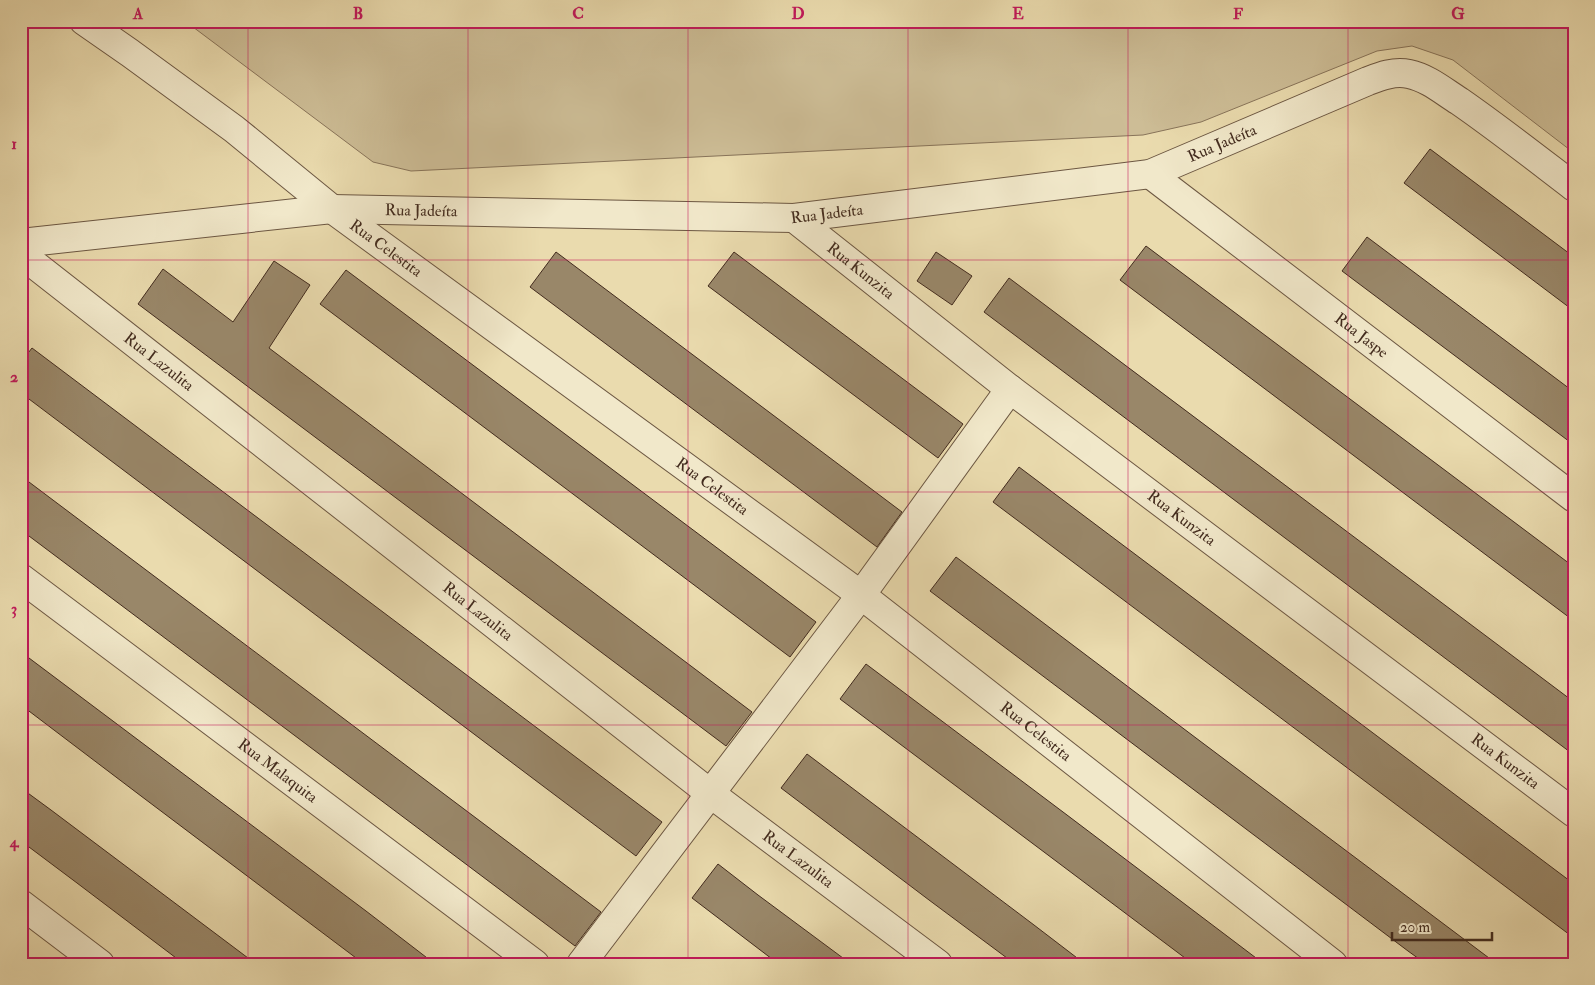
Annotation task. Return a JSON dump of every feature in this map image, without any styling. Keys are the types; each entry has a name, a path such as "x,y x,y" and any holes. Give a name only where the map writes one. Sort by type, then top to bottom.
{"street":[{"name":"Rua Celestita","path":"84,21 234,128 332,209 861,595 1333,964"},
{"name":"Rua Jadeíta","path":"21,243 332,209 794,218 1150,174 1390,73 1406,73 1421,77 1438,87 1574,187"},
{"name":"Rua Jaspe","path":"1150,174 1574,498"},
{"name":"Rua Kunzita","path":"794,218 1010,389 1574,812"},
{"name":"Rua Lazulita","path":"21,254 711,794 938,964"},
{"path":"582,964 861,595 1010,389"},
{"name":"Rua Malaquita","path":"21,578 535,964"},
{"path":"21,904 100,964"}],"shaded area":[{"path":"185,21 1574,21 1574,153 1453,60 1412,46 1377,51 1201,122 1143,135 411,171 373,162"}],"building":[{"path":"1430,149 1574,257 1574,311 1404,183"},
{"path":"1367,237 1574,392 1574,445 1342,271"},
{"path":"1146,246 1574,567 1574,621 1120,280"},
{"path":"556,252 902,512 877,547 530,287"},
{"path":"734,252 963,424 938,458 708,286"},
{"path":"936,252 972,276 952,305 917,281"},
{"path":"274,261 310,285 269,348 752,712 726,746 138,304 163,269 233,322"},
{"path":"346,270 816,622 790,657 320,304"},
{"path":"1009,278 1574,702 1574,755 984,312"},
{"path":"32,348 662,822 636,856 21,393 21,362"},
{"path":"1019,467 1574,884 1574,938 993,502"},
{"path":"21,476 601,912 575,946 21,530"},
{"path":"956,557 1497,964 1426,964 1408,951 930,591"},
{"path":"21,652 435,964 364,964 141,796 21,705"},
{"path":"866,664 1264,964 1193,964 840,699"},
{"path":"807,754 1085,964 1015,964 929,900 781,788"},
{"path":"21,788 256,964 184,964 21,841"},
{"path":"718,864 851,964 778,964 692,898"}]}
